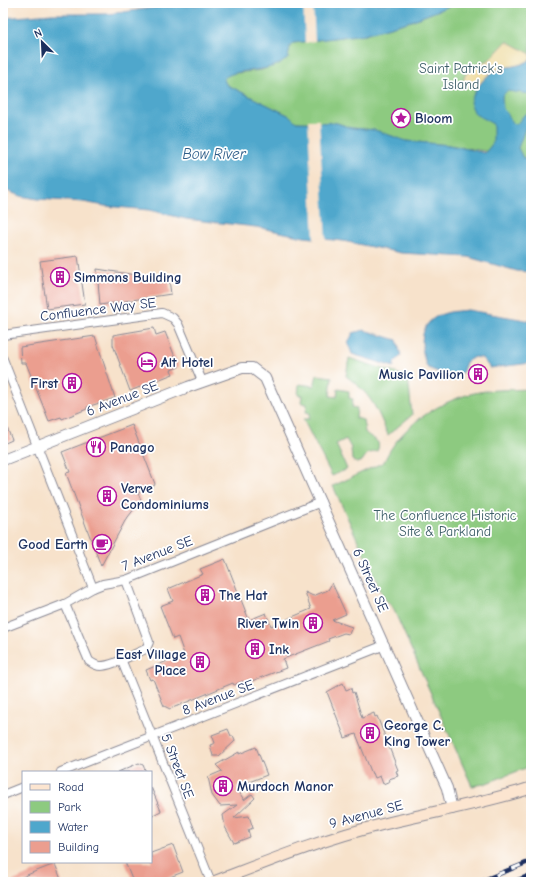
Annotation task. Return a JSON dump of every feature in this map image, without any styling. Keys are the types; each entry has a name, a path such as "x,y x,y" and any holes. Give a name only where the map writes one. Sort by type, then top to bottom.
{"main road":[{"name":"9 Avenue SE","path":"212,882 312,844 380,825 497,799 531,788"}],"street":[{"name":"Confluence Way SE","path":"3,335 162,313 172,318 178,324 202,381"},
{"path":"3,359 93,588"},
{"name":"6 Avenue SE","path":"3,460 202,381 242,368 252,368"},
{"name":"6 Street SE","path":"252,368 265,378 385,645 447,788 452,809"},
{"name":"7 Avenue SE","path":"3,628 65,604 103,584 126,580 321,502"},
{"path":"65,604 89,661 94,665 101,666 121,659 146,649 149,642 126,580"},
{"name":"8 Avenue SE","path":"64,771 385,645"},
{"name":"5 Street SE","path":"121,659 212,882"},
{"path":"3,795 22,787"}],"green space":[{"name":"Saint Patrick's Island","path":"457,3 531,3 531,159 449,145 406,141 375,130 351,128 337,123 296,122 290,116 227,85 223,79 228,74 262,70 288,58 290,46 293,43 365,34 411,21"},
{"path":"349,358 408,377 412,415 388,435 372,402 361,389 346,376"},
{"path":"317,375 332,377 330,396 337,397 338,389 349,391 349,398 353,399 352,407 357,408 356,418 363,420 365,432 378,444 377,451 367,454 362,461 357,463 352,460 351,448 346,439 336,444 347,469 332,476 303,419 309,419 310,413 306,412 307,404 301,403 302,395 298,395 299,384 314,386"},
{"name":"The Confluence Historic Site & Parkland","path":"531,389 531,766 484,784 472,786 393,608 384,598 333,486 384,462 400,437 411,426 423,416 451,401 485,391"}],"sand":[{"path":"507,41 531,54 531,59 526,63 495,71 476,88 462,86 465,75 477,64 489,60"}],"water":[{"name":"Bow River","path":"234,3 457,3 411,21 365,34 293,43 290,46 288,58 281,63 272,67 229,75 223,79 227,85 290,116 296,122 337,123 351,128 375,130 406,141 449,145 485,153 493,143 493,124 475,114 470,102 472,97 480,84 495,71 522,64 531,59 531,94 507,91 502,96 503,109 507,113 512,123 517,124 524,115 531,112 531,123 526,126 518,148 523,158 531,159 531,272 517,271 468,257 401,253 343,241 304,237 256,227 186,219 149,210 105,206 83,202 38,199 20,196 3,189 3,18 52,14 108,14 160,7"},
{"path":"468,310 531,321 531,363 490,368 482,358 474,357 466,362 462,373 444,373 427,367 424,359 422,342 423,334 430,321 437,316 448,312"},
{"path":"364,330 397,340 401,356 394,363 394,367 352,354 348,343 353,333"}],"pier":[{"path":"303,3 313,3 315,41 305,43"},
{"path":"308,120 319,120 326,241 314,240"}],"building":[{"name":"Simmons Building","path":"78,256 85,304 47,309 40,261"},
{"path":"97,269 169,280 171,294 100,305"},
{"name":"Alt Hotel","path":"154,328 156,335 165,332 179,367 171,370 173,374 130,391 113,345 113,335"},
{"name":"First","path":"95,336 115,398 87,407 87,409 62,419 61,417 49,421 26,363 21,363 20,347"},
{"name":"Music Pavilion","path":"475,367 481,367 485,371 485,377 481,381 475,381 471,377 471,371"},
{"path":"3,418 12,440 3,444"},
{"name":"Verve Condominiums","path":"132,425 155,484 154,486 138,493 141,500 125,521 101,566 66,473 70,472 62,452"},
{"path":"225,559 249,620 266,613 271,626 311,609 305,592 313,596 328,590 332,583 346,614 332,620 352,627 349,634 344,633 328,639 329,641 283,659 286,668 244,684 243,681 234,685 233,683 170,709 164,706 153,679 150,680 146,670 184,654 178,637 173,639 160,606 173,601 168,589 203,574 200,569"},
{"name":"George C. King Tower","path":"343,683 346,690 351,688 352,693 354,692 362,718 374,713 375,717 377,716 398,770 396,771 398,776 389,779 390,781 383,784 380,776 375,778 373,773 372,774 356,734 345,738 327,692"},
{"path":"228,729 235,741 219,756 213,756 210,745 215,743 212,735"},
{"name":"Murdoch Manor","path":"256,747 267,775 236,787 244,800 252,794 255,798 234,818 249,816 253,828 248,830 250,837 234,843 225,827 223,815 237,805 220,806 212,795 208,777 222,771 216,765 239,752 239,754"},
{"path":"139,763 143,765 146,771 120,771"},
{"path":"152,789 161,811 152,816"},
{"path":"173,845 183,872 157,882 133,882 125,863 152,863 152,853"},
{"path":"55,864 62,882 11,882 34,872"}],"railway":[{"path":"479,882 531,861"},
{"path":"512,882 531,875"}],"place":[{"name":"Bloom","path":"401,118"},
{"name":"Simmons Building","path":"60,277"},
{"name":"Alt Hotel","path":"147,362"},
{"name":"Music Pavilion","path":"478,374"},
{"name":"First","path":"72,383"},
{"name":"Panago","path":"96,447"},
{"name":"Verve Condominiums","path":"107,496"},
{"name":"Good Earth","path":"102,544"},
{"name":"The Hat","path":"205,595"},
{"name":"River Twin","path":"313,623"},
{"name":"Ink","path":"255,649"},
{"name":"East Village Place","path":"200,662"},
{"name":"George C. King Tower","path":"370,733"},
{"name":"Murdoch Manor","path":"223,786"}]}
